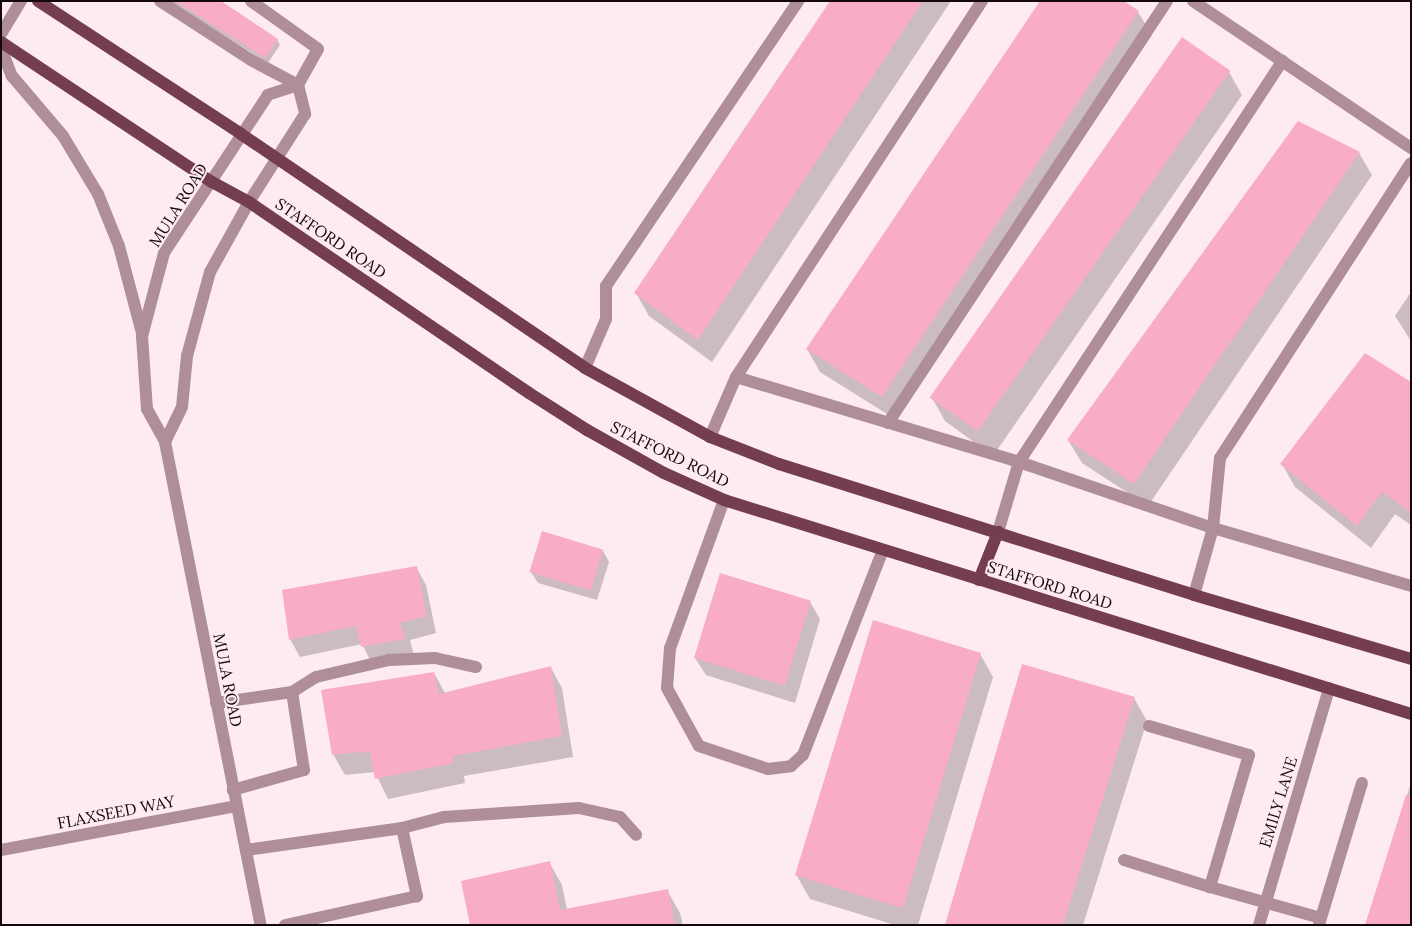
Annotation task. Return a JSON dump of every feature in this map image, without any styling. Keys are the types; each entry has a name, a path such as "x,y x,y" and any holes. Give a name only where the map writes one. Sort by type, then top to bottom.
{"main road":[{"name":"STAFFORD ROAD","path":"38,1 277,158 585,368 710,437 779,464 1194,595 1411,659"},
{"name":"STAFFORD ROAD","path":"1,42 212,182 249,202 587,430 664,473 724,500 1411,714"},
{"path":"979,580 998,532"}],"street":[{"path":"1,34 21,1"},
{"path":"160,1 251,60 298,85"},
{"path":"165,442 182,407 187,356 210,272 249,202 305,114 298,85 318,49 251,1"},
{"path":"585,368 606,319 606,286 798,1"},
{"path":"710,437 736,376 982,1"},
{"path":"888,422 1167,1"},
{"path":"1193,1 1411,148"},
{"path":"1,48 12,76 63,136 98,194 118,246 142,336"},
{"path":"998,532 1019,462 1282,61"},
{"name":"MULA ROAD","path":"261,925 165,442 147,409 142,336 164,253 268,95 298,85"},
{"path":"1194,595 1213,528 1220,458 1411,163"},
{"path":"736,376 1019,462 1213,528 1411,586"},
{"path":"724,500 670,648 667,688 699,746 768,769 791,766 803,755 883,550"},
{"path":"216,704 292,692 316,677 389,660 434,658 476,667"},
{"name":"EMILY LANE","path":"1259,925 1329,688"},
{"path":"233,790 304,770 292,692"},
{"path":"1149,726 1249,755 1210,887"},
{"path":"1124,860 1265,903 1320,922 1362,783"},
{"name":"FLAXSEED WAY","path":"1,850 236,806"},
{"path":"246,850 402,828 444,817 579,808 620,817 636,835"},
{"path":"285,925 417,896 402,828"}],"building":[{"path":"175,1 221,1 278,39 265,58"},
{"path":"830,1 923,1 698,340 634,293"},
{"path":"1040,1 1124,1 1139,11 882,397 806,349"},
{"path":"1182,37 1230,71 978,431 930,397"},
{"path":"1298,121 1360,152 1134,484 1067,440"},
{"path":"1365,353 1411,382 1411,513 1382,492 1357,526 1280,464"},
{"path":"542,531 603,550 591,591 529,572"},
{"path":"417,566 427,616 400,623 405,639 361,647 356,626 289,640 282,590"},
{"path":"720,573 811,601 785,686 694,658"},
{"path":"873,620 981,653 903,908 795,875"},
{"path":"1022,664 1135,697 1063,925 945,925"},
{"path":"551,666 562,736 453,756 454,763 375,779 370,751 332,755 321,690 434,672 439,694"},
{"path":"1406,795 1411,795 1411,925 1365,925"},
{"path":"550,861 560,910 668,889 675,925 470,925 461,881"}]}
